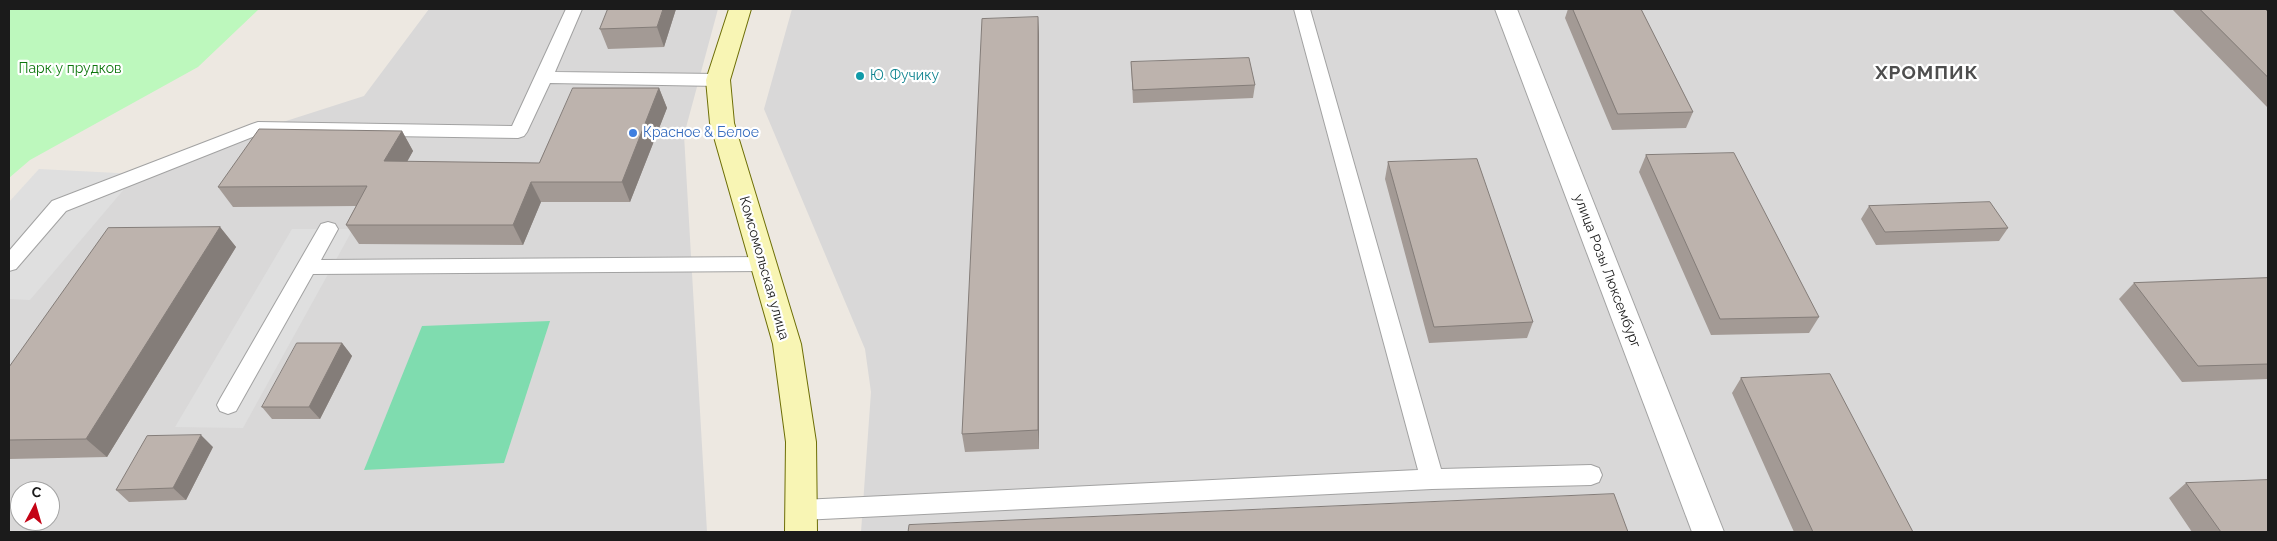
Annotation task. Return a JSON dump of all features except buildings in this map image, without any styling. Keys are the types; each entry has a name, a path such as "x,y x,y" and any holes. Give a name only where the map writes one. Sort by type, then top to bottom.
{"street":[{"name":"Комсомольская улица","path":"740,9 718,80 722,123 764,264 788,354 801,442 801,521"},
{"name":"улица Розы Люксембург","path":"1506,9 1708,532"}],"lane":[{"path":"9,264 59,206 258,128 518,132 574,9"},
{"path":"1302,9 1432,479"},
{"path":"544,77 718,80"},
{"path":"228,405 328,229"},
{"path":"307,267 764,264"},
{"path":"801,521 1432,479 1591,475"}],"shaded area":[{"path":"429,9 718,9 684,135 707,532 9,532 9,251 99,181 364,96"},
{"path":"792,9 2268,9 2268,532 861,532 871,392 865,349 764,109"},
{"path":"39,169 137,174 30,300 9,299 9,202"},
{"path":"292,229 353,229 243,428 175,427"}],"green space":[{"name":"Парк у прудков","path":"9,9 259,9 198,67 30,160 9,178"},
{"path":"550,321 504,463 364,470 422,326"}],"place":[{"name":"Ю. Фучику","path":"860,76"},
{"name":"Красное & Белое","path":"633,133"}],"district":[{"name":"ХРОМПИК","path":"1927,73"}]}
